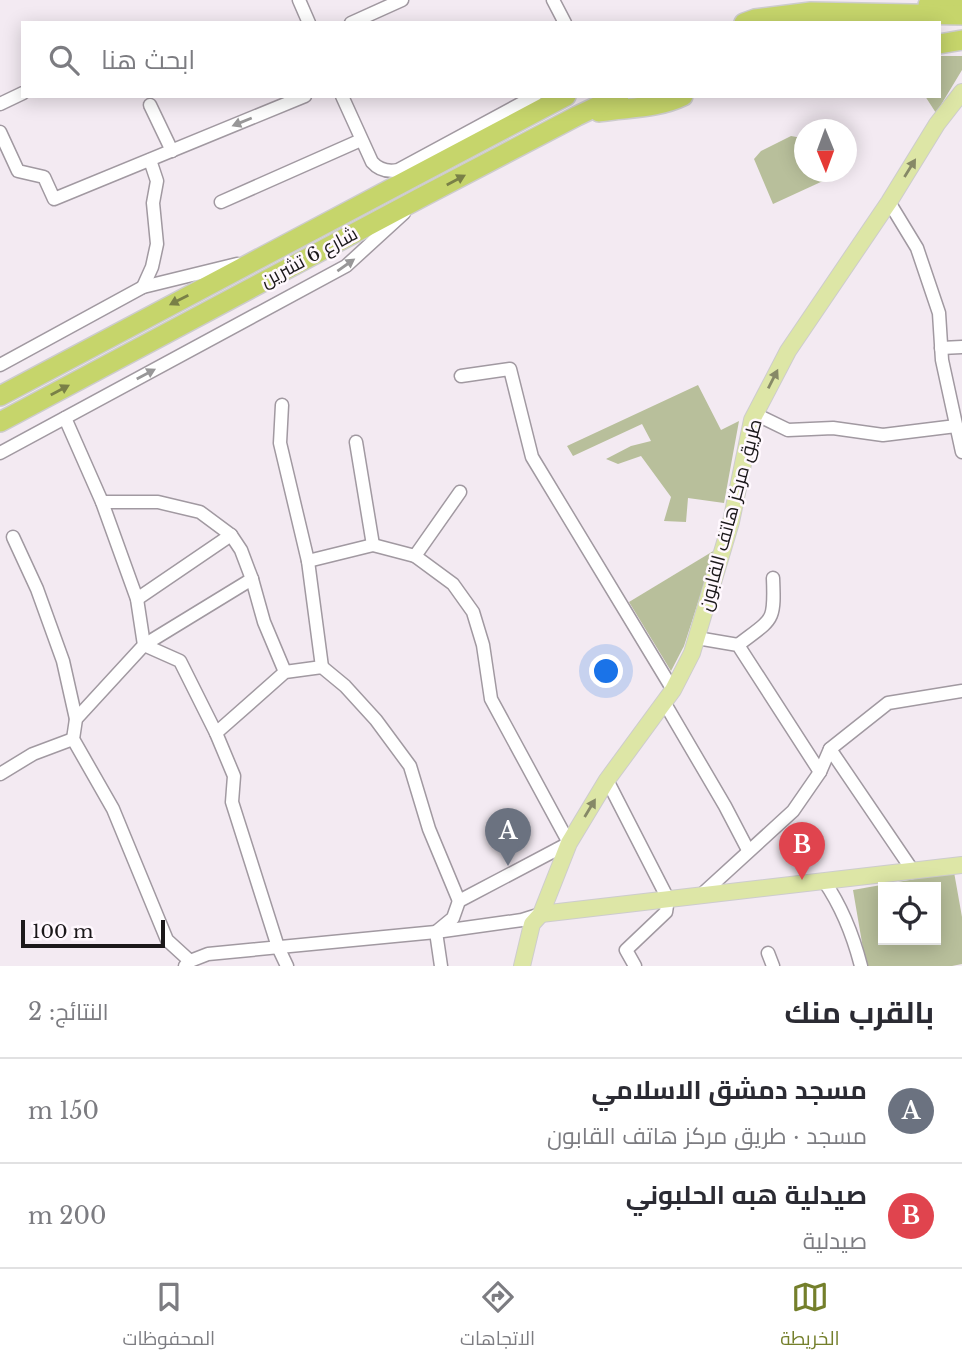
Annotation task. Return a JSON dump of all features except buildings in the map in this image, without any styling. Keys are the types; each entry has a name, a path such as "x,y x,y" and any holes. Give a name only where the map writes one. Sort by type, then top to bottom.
{"highway":[{"path":"879,13 962,0"},
{"path":"750,21 811,12 962,15"},
{"path":"941,35 962,35"},
{"path":"941,44 962,40"},
{"name":"شارع 6 تشرين","path":"0,396 560,98"},
{"name":"شارع 6 تشرين","path":"0,422 422,197 615,98"},
{"path":"577,116 621,108 649,108 679,98"}],"main road":[{"name":"طريق مركز هاتف القابون","path":"541,914 569,843 607,780 669,696 692,653 731,522 755,414 788,351 937,124 962,92"},
{"path":"522,966 532,924 541,914 962,865"},
{"path":"533,966 542,923 541,914"}],"street":[{"path":"299,0 308,21"},
{"path":"355,21 402,0"},
{"path":"554,0 564,21"},
{"path":"0,104 21,94"},
{"path":"0,132 18,171 44,177 54,199 300,98"},
{"path":"343,98 369,158 375,166 383,170 398,170 531,98"},
{"path":"150,105 172,151"},
{"path":"221,202 361,140"},
{"path":"143,287 152,267 157,244 153,203 158,181 150,160"},
{"path":"0,453 346,266 422,197"},
{"path":"888,202 918,248 939,313 942,360 962,452"},
{"path":"0,365 143,287 261,258"},
{"path":"941,348 962,347"},
{"path":"461,376 510,369 532,457 669,696 748,850"},
{"path":"282,405 280,443 308,561 322,667 345,686 376,720 410,766 429,829 459,901 453,918 436,932"},
{"path":"755,414 788,430 833,428 883,435 957,426"},
{"path":"65,418 102,502 137,599 144,645"},
{"path":"356,442 373,545"},
{"path":"415,556 460,492"},
{"path":"102,502 158,502 200,512 231,535 241,550 264,622 285,672"},
{"path":"137,599 231,535"},
{"path":"13,537 37,589 62,661 75,719 73,738 113,809 167,940 187,963 208,954 436,932 522,920 541,914"},
{"path":"308,561 373,545 415,556 453,584 473,612 483,645 491,699 569,843 459,901"},
{"path":"697,638 738,645 770,621 774,608 773,578"},
{"path":"75,719 144,645 252,579"},
{"path":"144,645 180,662 216,733 234,776 232,802 278,947 287,966"},
{"path":"738,645 820,772"},
{"path":"216,733 285,672 322,667"},
{"path":"700,896 793,811 820,772 830,749 888,703 962,691"},
{"path":"0,774 33,754 73,738"},
{"path":"830,749 913,871"},
{"path":"607,780 668,899 666,912 626,950 635,966"},
{"path":"824,881 847,922 861,966"},
{"path":"436,932 441,966"}],"green space":[{"path":"941,56 962,56 962,70 936,113 926,98 941,98"},
{"path":"794,137 794,182 821,182 773,204 754,159 761,151"},
{"path":"698,385 721,430 739,421 724,503 688,498 686,522 664,521 671,497 641,456 618,464 606,459 631,446 651,441 642,424 573,456 567,446"},
{"path":"715,550 684,646 671,671 629,602"},
{"path":"954,872 962,917 962,964 866,966 853,890 878,886 878,945 941,945 941,882 898,882"}],"place":[{"name":"مسجد دمشق الاسلامي","path":"508,866"},
{"name":"صيدلية هبه الحلبوني","path":"802,880"}]}
